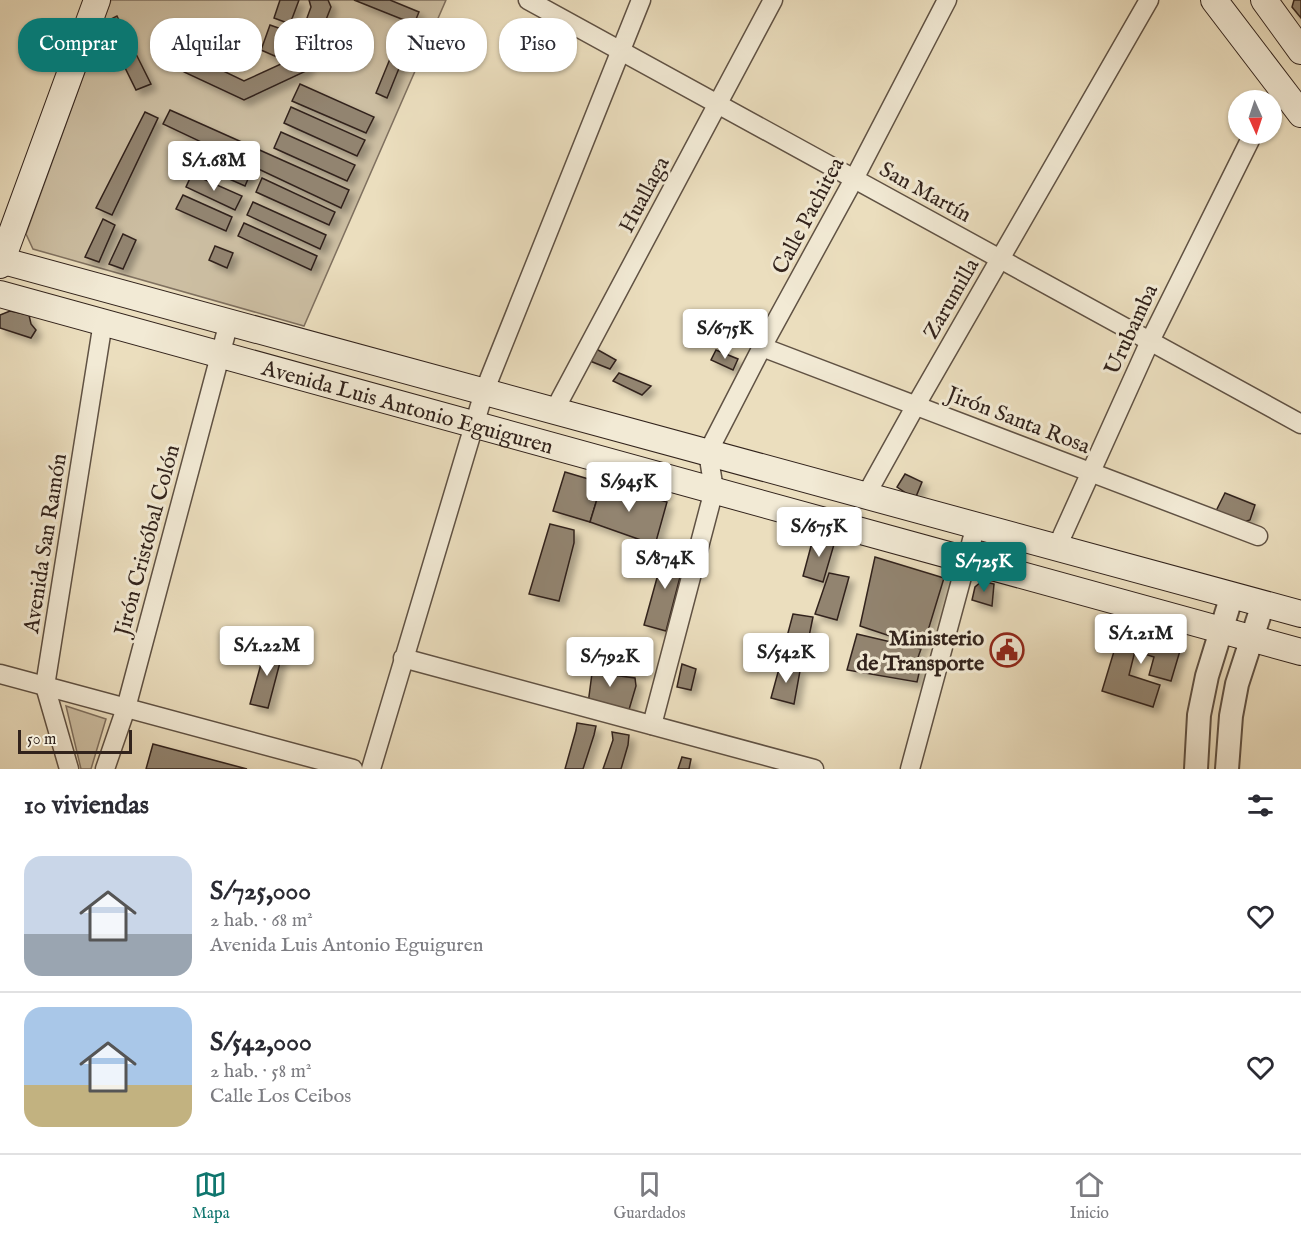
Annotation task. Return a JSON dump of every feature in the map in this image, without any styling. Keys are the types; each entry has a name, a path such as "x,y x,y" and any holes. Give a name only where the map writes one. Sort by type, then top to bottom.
{"main road":[{"path":"1,262 97,0"},
{"path":"1214,0 1273,90"},
{"path":"1264,0 1301,51"},
{"path":"1282,101 1301,114"},
{"name":"Avenida Luis Antonio Eguiguren","path":"1,262 1301,614"},
{"name":"Avenida Luis Antonio Eguiguren","path":"0,294 1301,652"}],"street":[{"name":"San Martín","path":"528,0 1301,424"},
{"path":"371,769 484,392 641,0"},
{"name":"Huallaga","path":"554,411 773,0"},
{"name":"Calle Pachitea","path":"708,452 947,0"},
{"name":"Zarumilla","path":"866,495 1149,0"},
{"name":"Urubamba","path":"1057,547 1150,341 1247,144"},
{"name":"Avenida San Ramón","path":"69,769 45,686 104,322"},
{"name":"Jirón Cristóbal Colón","path":"105,769 126,708 229,322"},
{"name":"Jirón Santa Rosa","path":"762,347 1258,536"},
{"path":"652,725 714,490 708,452"},
{"path":"910,769 976,525"},
{"path":"1196,769 1199,715 1207,676 1232,595"},
{"path":"1227,769 1231,716 1237,684 1263,604"},
{"path":"403,658 814,769"},
{"path":"0,674 353,769"}],"shaded area":[{"path":"111,0 446,0 438,18 386,18 386,72 415,72 304,326 33,249 26,234 85,72 138,72 138,18 104,18"},
{"path":"66,706 106,719 91,769 81,769"}],"building":[{"path":"280,0 299,0 292,18 274,18"},
{"path":"309,0 328,0 331,7 327,18 307,18 311,7"},
{"path":"354,0 390,0 419,12 416,18 399,18"},
{"path":"1294,0 1301,0 1301,18 1292,7"},
{"path":"270,25 274,26 274,56 262,50"},
{"path":"138,58 151,84 136,90 127,72 138,72"},
{"path":"274,67 274,72 304,72 244,100 184,72 225,72 244,81"},
{"path":"386,69 386,72 397,72 387,98 376,93"},
{"path":"300,84 374,117 366,133 292,101"},
{"path":"291,107 365,140 357,156 284,123"},
{"path":"170,110 349,190 341,208 163,124"},
{"path":"145,112 158,118 112,215 96,208"},
{"path":"281,132 355,165 347,181 274,148"},
{"path":"202,150 251,172 245,186 195,164"},
{"path":"192,174 242,196 235,210 186,187"},
{"path":"262,178 335,212 329,225 256,192"},
{"path":"183,195 232,217 226,231 176,209"},
{"path":"253,202 326,235 320,249 247,215"},
{"path":"103,219 115,225 99,262 85,257"},
{"path":"244,223 317,256 311,270 238,236"},
{"path":"123,234 136,240 123,269 109,264"},
{"path":"215,246 233,253 227,268 209,260"},
{"path":"10,311 29,315 31,324 36,330 31,338 0,328 0,315"},
{"path":"591,346 616,360 610,369 585,359"},
{"path":"716,350 738,359 733,370 711,360"},
{"path":"619,373 651,386 642,395 613,381"},
{"path":"565,472 602,483 590,522 553,511"},
{"path":"905,474 922,482 915,499 897,487"},
{"path":"602,483 667,502 655,545 590,522"},
{"path":"1225,493 1255,505 1250,520 1240,523 1215,513"},
{"path":"550,524 574,530 574,543 559,601 529,594"},
{"path":"814,535 835,541 823,582 803,576"},
{"path":"665,549 686,554 666,631 644,625"},
{"path":"875,557 944,578 923,647 860,626"},
{"path":"829,573 849,577 837,620 815,614"},
{"path":"982,581 994,584 992,606 972,600 975,587"},
{"path":"793,614 813,617 806,651 785,644"},
{"path":"1123,624 1156,634 1157,630 1164,632 1162,638 1182,644 1171,681 1149,675 1154,657 1135,651 1129,675 1160,685 1153,707 1102,691"},
{"path":"857,634 921,649 916,663 921,665 917,682 847,670"},
{"path":"266,646 283,651 268,708 250,704"},
{"path":"594,658 614,663 613,675 635,678 636,686 628,713 588,704"},
{"path":"780,660 800,671 794,704 771,698"},
{"path":"682,664 696,669 691,690 677,687"},
{"path":"577,723 596,726 594,735 583,769 565,769 576,730"},
{"path":"612,732 629,735 628,745 621,769 603,769 613,740"},
{"path":"153,744 247,769 146,769"},
{"path":"682,757 691,759 689,769 678,769"}],"place":[{"name":"Ministerio de Transporte","path":"1007,650"}]}
